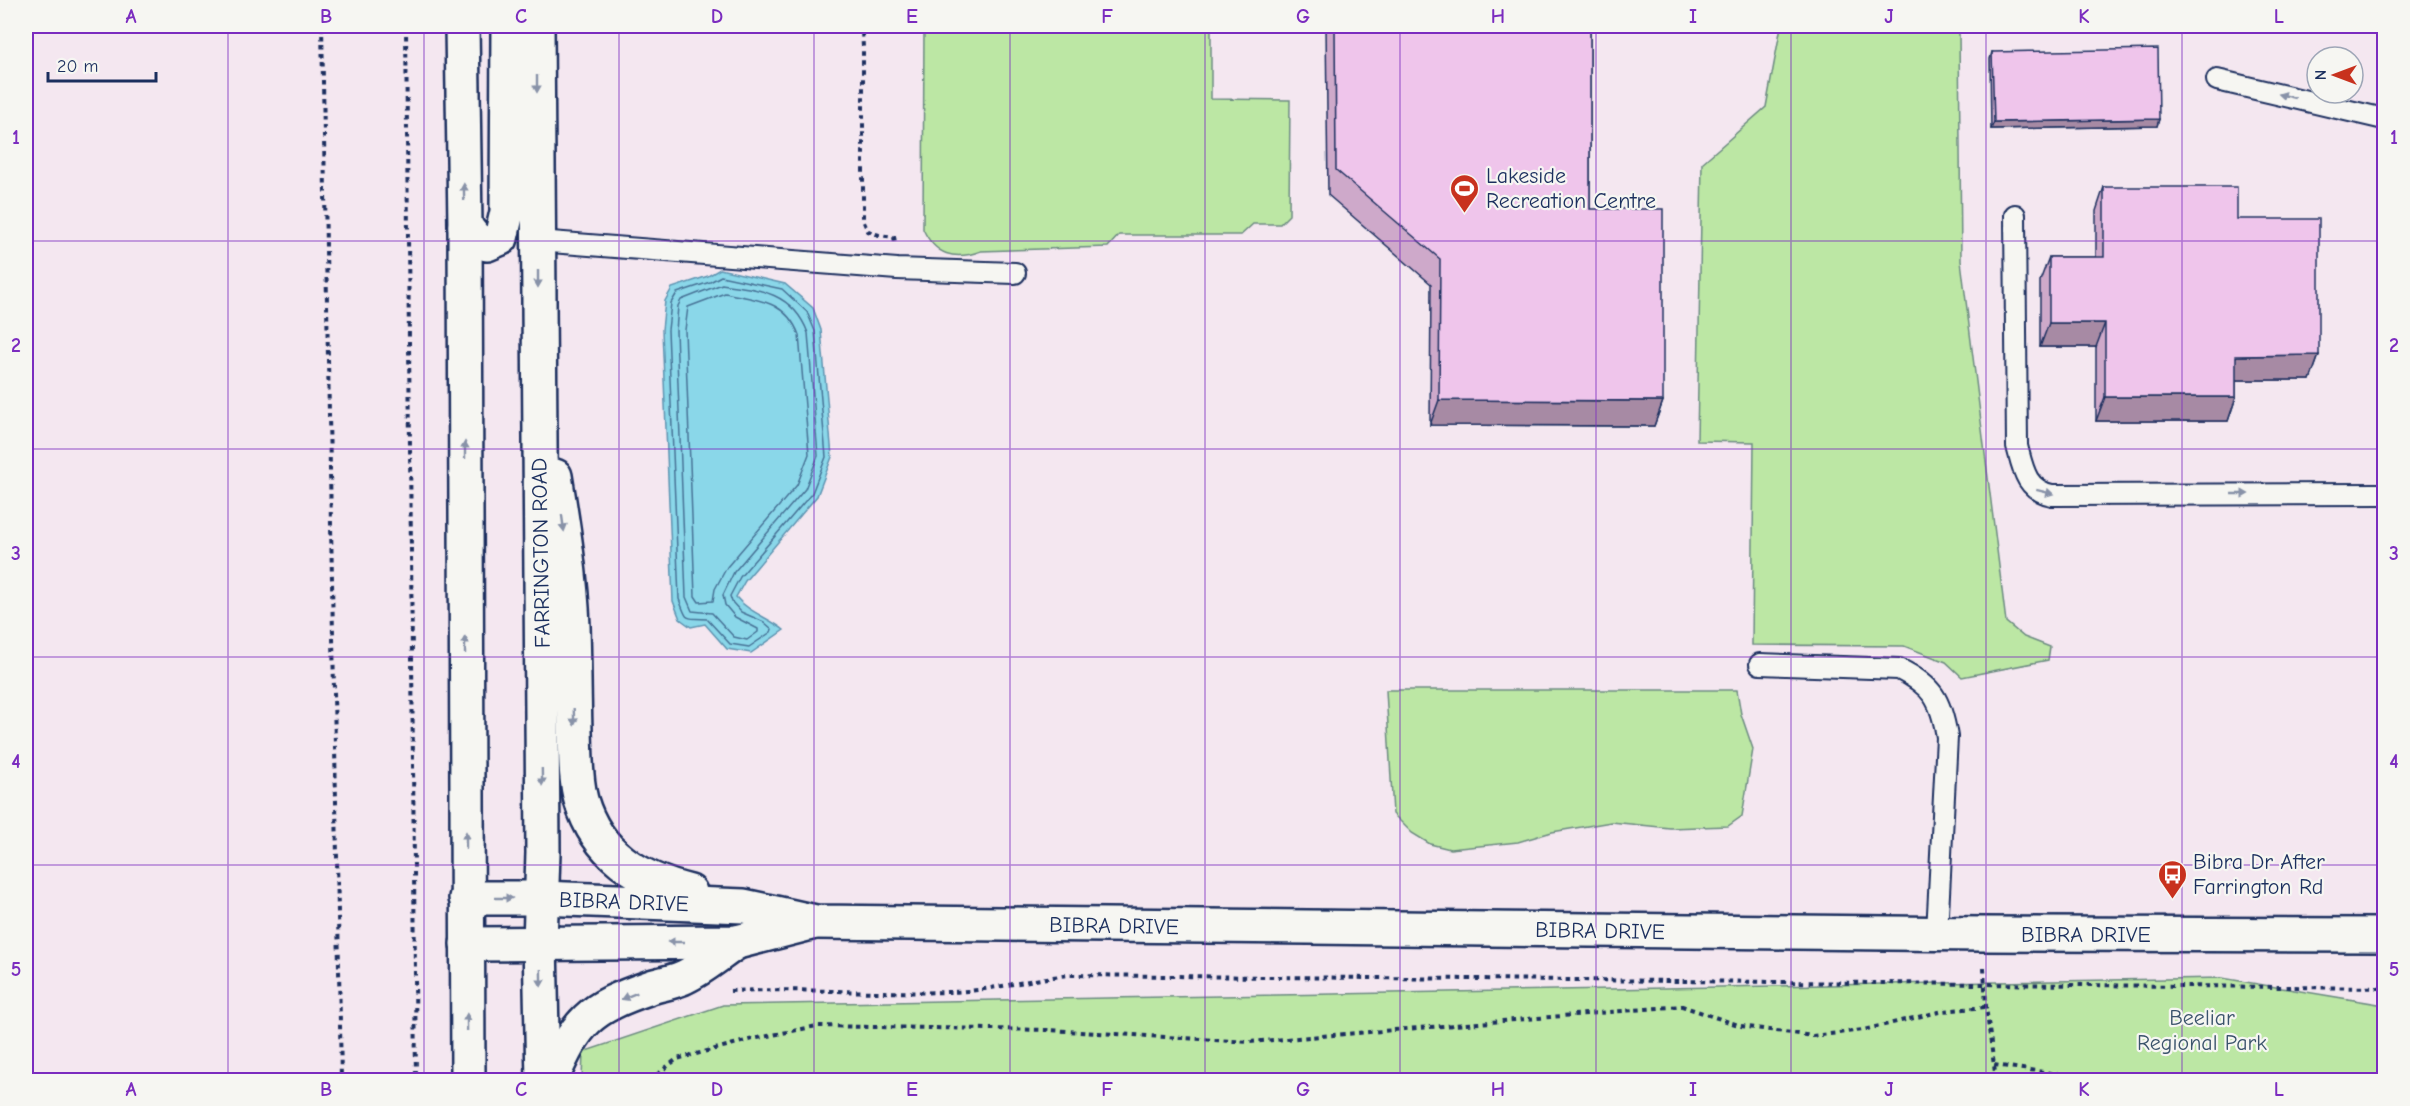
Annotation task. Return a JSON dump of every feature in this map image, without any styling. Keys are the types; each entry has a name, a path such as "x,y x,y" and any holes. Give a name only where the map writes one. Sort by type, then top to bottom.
{"main road":[{"path":"462,26 465,226 468,1080"},
{"path":"465,226 477,241 487,244 501,238 507,213 508,26"},
{"name":"FARRINGTON ROAD","path":"537,26 540,942 543,1080"},
{"path":"538,383 564,526 573,623 577,777 585,810 601,841 616,859 647,879 744,906"},
{"name":"BIBRA DRIVE","path":"466,898 541,898 744,906 816,922 1982,934 2385,935"},
{"name":"BIBRA DRIVE","path":"467,944 737,942 816,922"},
{"path":"551,1080 577,1029 591,1014 606,1005 684,977 737,942"}],"lane":[{"path":"2217,80 2385,119"},
{"path":"2015,215 2017,446 2028,481 2035,489 2052,495 2385,494"},
{"path":"538,241 897,269 1016,273"},
{"path":"1760,664 1899,669 1913,676 1931,691 1943,712 1947,737 1937,933"}],"path":[{"path":"322,26 341,1080"},
{"path":"406,26 416,1080"},
{"path":"857,26 862,32 863,47 863,220 868,231 879,236 894,237 897,269"},
{"path":"1982,934 1986,1007 1996,1080"},
{"path":"720,992 952,992 990,989 1047,977 1069,975 2385,988"},
{"path":"650,1080 677,1059 753,1039 818,1026 1048,1030 1250,1042 1682,1006 1741,1026 1813,1036 1863,1030 1943,1011 1986,1007"},
{"path":"1994,1065 2101,1080"}],"green space":[{"path":"924,26 1211,26 1211,99 1290,100 1289,215 1280,224 1253,224 1241,235 1119,235 1108,247 946,254 933,245 923,229"},
{"path":"1781,26 1941,26 1959,31 1961,261 2006,622 2024,637 2050,647 2048,660 1962,677 1946,662 1904,646 1752,645 1754,442 1697,441 1702,163 1766,107"},
{"path":"1386,690 1737,690 1741,714 1753,749 1742,816 1728,826 1670,828 1611,822 1552,832 1518,842 1450,849 1430,844 1412,833 1393,814"},
{"name":"Beeliar Regional Park","path":"2222,978 2384,1005 2384,1080 582,1080 583,1052 723,1005"}],"water":[{"path":"720,269 785,284 813,308 821,330 832,457 817,496 745,581 736,597 746,607 784,630 751,653 727,649 705,624 691,627 680,619 673,601 662,330 665,301 672,288 708,276"}],"building":[{"name":"Lakeside Recreation Centre","path":"1335,26 1590,26 1590,209 1663,209 1663,401 1439,400 1440,259 1336,170"},
{"path":"2158,49 2159,119 1994,122 1992,52"},
{"path":"2104,187 2237,187 2237,219 2319,219 2319,355 2236,356 2236,397 2105,397 2105,323 2049,323 2049,257 2104,257"}],"place":[{"name":"Lakeside Recreation Centre","path":"1465,214"},
{"name":"Bibra Dr After Farrington Rd","path":"2172,900"}]}
